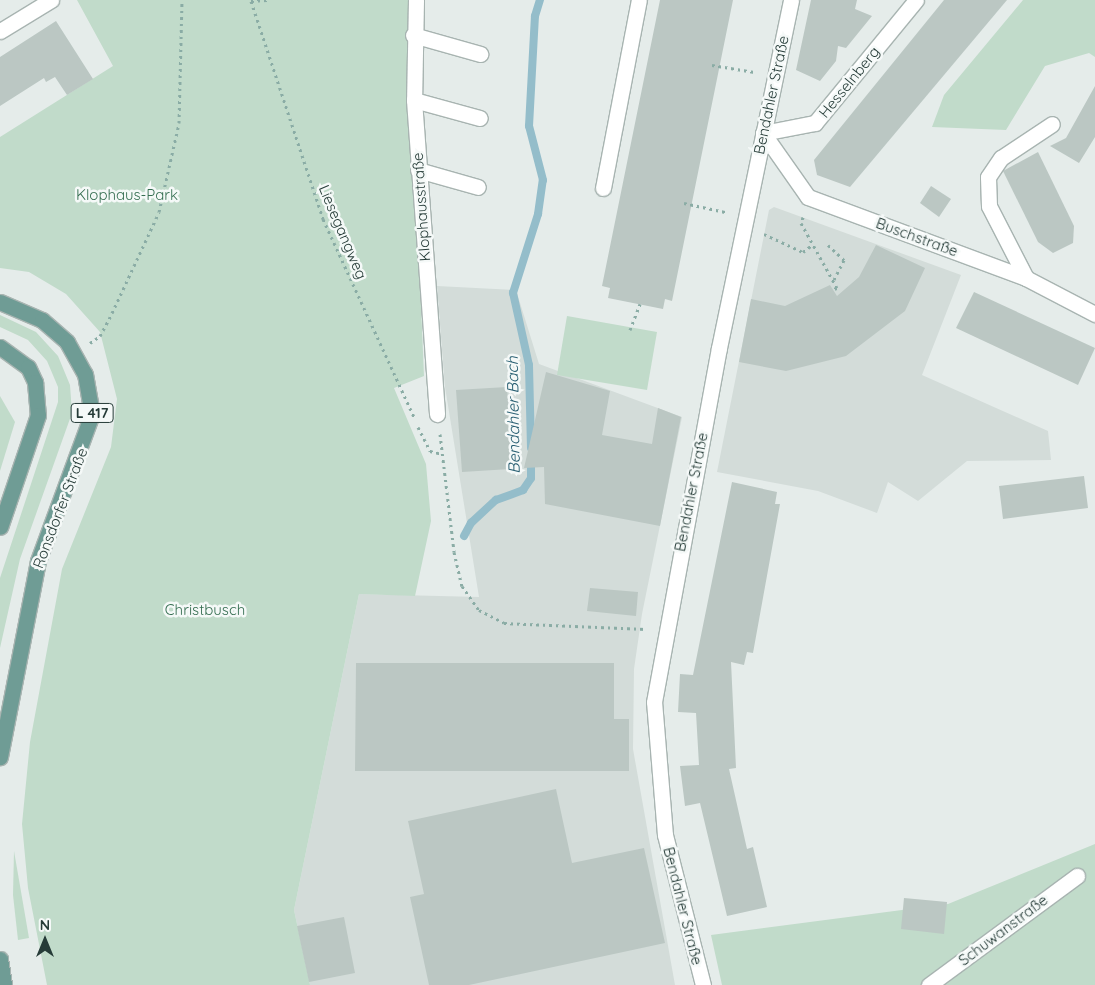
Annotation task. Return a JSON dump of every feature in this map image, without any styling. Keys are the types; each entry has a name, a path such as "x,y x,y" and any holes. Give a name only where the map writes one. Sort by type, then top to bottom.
{"main road":[{"name":"Ronsdorfer Straße","path":"0,302 42,320 67,342 85,374 92,414 38,560 0,756"},
{"path":"0,347 28,367 35,382 38,415 0,527"},
{"path":"0,959 4,985"}],"street":[{"path":"0,31 51,0"},
{"name":"Klophausstraße","path":"416,0 413,35 414,100 437,414"},
{"path":"603,188 639,0"},
{"name":"Bendahler Straße","path":"703,985 665,835 657,770 654,702 664,630 791,0"},
{"name":"Hesselnberg","path":"763,133 815,123 916,0"},
{"path":"413,35 480,54"},
{"path":"414,100 480,118"},
{"path":"1026,278 989,206 988,177 1001,158 1052,124"},
{"path":"763,133 808,197"},
{"path":"418,170 478,187"},
{"name":"Buschstraße","path":"808,197 1026,278 1095,314"},
{"name":"Schuwanstraße","path":"929,985 1077,876"}],"path":[{"path":"100,336 159,212 179,123 182,0"},
{"path":"250,1 267,0"},
{"name":"Liesegangweg","path":"250,1 323,219 430,452 442,454"},
{"path":"712,65 737,69"},
{"path":"808,197 801,222 812,245 834,281 837,288 834,289"},
{"path":"684,203 703,207"},
{"path":"746,217 765,235 803,252 812,245"},
{"path":"828,244 844,260 834,281"},
{"path":"630,330 640,304"},
{"path":"437,414 456,560 462,586 479,610 504,623 664,630"}],"shaded area":[{"path":"774,207 961,275 922,375 1048,431 1051,460 967,461 918,501 888,482 877,513 818,491 717,472 769,210"},
{"path":"437,286 516,290 539,364 682,417 642,614 634,669 633,749 675,985 310,985 294,910 359,594 479,597 445,387"}],"green space":[{"path":"77,0 408,0 424,376 394,388 426,464 431,521 415,596 359,594 294,910 310,985 47,985 28,888 22,824 30,742 62,569 111,447 117,399 100,332 66,294 29,272 0,268 0,137 113,66"},
{"path":"1023,0 1095,0 1095,57 1089,53 1045,66 1006,130 932,127 944,95"},
{"path":"0,315 36,332 58,356 70,385 72,413 20,559 0,648 0,578 58,402 58,387 47,361 28,340 0,327"},
{"path":"567,316 657,332 647,390 557,375"},
{"path":"0,396 15,422 0,471"},
{"path":"1095,844 1095,985 722,985 711,935 948,904"},
{"path":"14,851 29,938 18,940 13,895"}],"building":[{"path":"660,0 733,0 672,301 665,299 663,309 608,298 610,288 602,286"},
{"path":"811,0 857,0 855,9 872,16 846,48 838,46 836,61 820,81 796,70"},
{"path":"944,0 1007,0 850,187 817,175 814,160"},
{"path":"56,21 93,79 67,95 55,77 46,82 44,78 0,106 0,57"},
{"path":"1095,86 1095,137 1079,163 1050,146 1066,138"},
{"path":"1038,152 1074,226 1073,243 1053,253 1038,242 1003,171"},
{"path":"931,186 951,199 939,217 920,203"},
{"path":"876,245 925,268 905,311 846,356 786,371 739,362 751,299 785,306 830,285 837,296 859,277"},
{"path":"974,292 1095,348 1078,385 956,328"},
{"path":"546,372 610,391 602,435 652,444 658,408 681,417 660,526 545,504 544,467 524,468"},
{"path":"507,387 512,469 462,472 456,390"},
{"path":"1084,476 1088,508 1003,519 999,486"},
{"path":"732,482 777,492 775,504 780,504 753,653 747,652 744,665 731,662 736,768 729,769 747,849 753,847 767,907 727,916 700,803 685,806 680,766 699,765 696,713 678,712 680,674 693,675"},
{"path":"590,588 638,592 636,616 587,611"},
{"path":"356,663 614,663 614,719 629,719 629,771 355,771"},
{"path":"556,789 572,863 644,848 665,943 469,985 429,985 410,897 424,894 408,821"},
{"path":"904,898 947,902 944,934 901,929"},
{"path":"344,917 355,973 309,982 297,926"}],"waterway":[{"name":"Bendahler Bach","path":"531,448 529,365 513,293 538,214 543,180 529,126 535,16 540,0"},
{"name":"Bendahler Bach","path":"464,536 471,523 496,500 523,490 531,478 531,459"}],"park label":[{"name":"Klophaus-Park","path":"127,195"},
{"name":"Christbusch","path":"205,610"}]}
